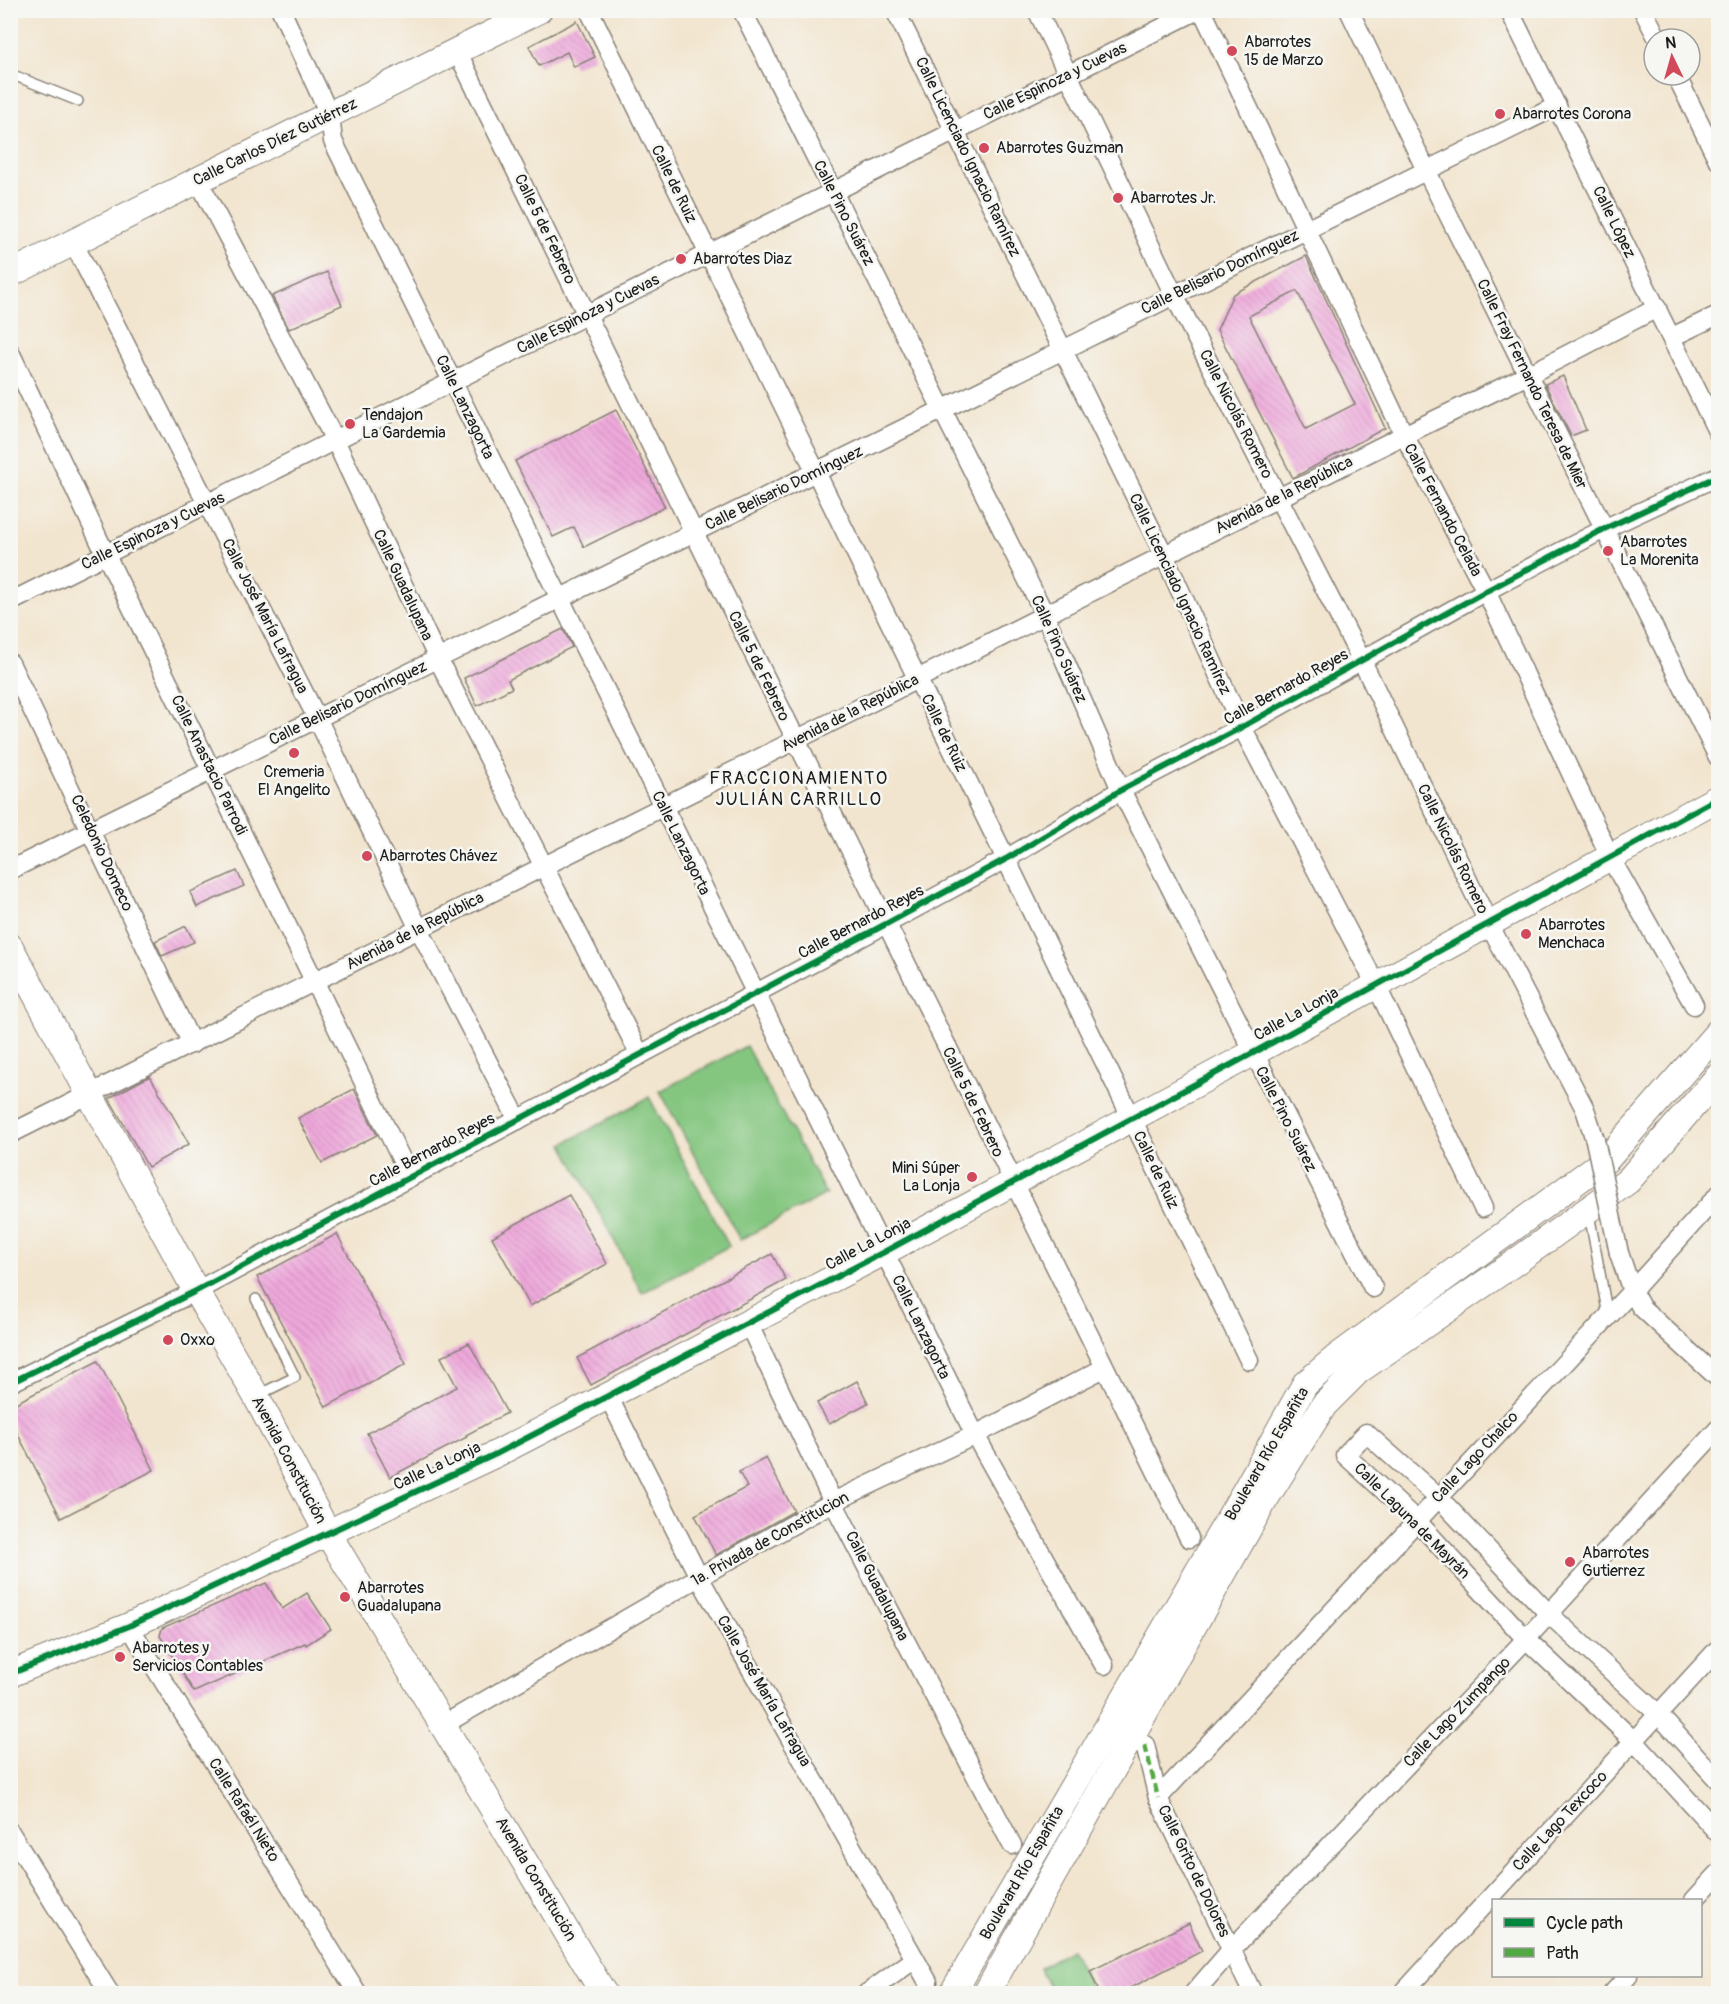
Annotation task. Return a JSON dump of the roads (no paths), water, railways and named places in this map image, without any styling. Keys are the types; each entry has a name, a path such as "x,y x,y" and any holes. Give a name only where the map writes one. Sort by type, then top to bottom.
{"main road":[{"name":"Calle Carlos Díez Gutiérrez","path":"10,274 539,10"},
{"name":"Calle La Lonja","path":"10,1674 129,1626 496,1454 884,1252 1611,859 1719,798"},
{"name":"Avenida Constitución","path":"10,947 196,1291 256,1396 327,1532 604,1994"},
{"name":"Boulevard Río Españita","path":"952,1994 1305,1384 1337,1357 1607,1159 1719,1032"},
{"name":"Boulevard Río Españita","path":"986,1994 1264,1501 1324,1405 1358,1371 1628,1181 1719,1077"}],"street":[{"name":"Calle Lanzagorta","path":"281,10 330,116 333,141 975,1435 1104,1665"},
{"name":"Calle de Ruiz","path":"589,10 1249,1360"},
{"name":"Calle Pino Suárez","path":"742,10 1045,615 1121,790 1373,1288"},
{"name":"Calle Licenciado Ignacio Ramírez","path":"895,10 1164,555 1242,727 1376,985 1483,1208"},
{"name":"Calle Nicolás Romero","path":"1036,10 1174,295 1362,661 1489,924 1585,1109 1595,1140 1619,1253 1632,1291 1641,1307 1719,1378"},
{"name":"Calle Espinoza y Cuevas","path":"10,602 1200,10"},
{"name":"Calle Fernando Celada","path":"1200,10 1404,435 1486,591 1611,859 1694,1005"},
{"name":"Calle Fray Fernando Teresa de Mier","path":"1349,10 1426,170 1719,757"},
{"name":"Calle López","path":"1509,10 1719,433"},
{"path":"1643,10 1652,27"},
{"name":"Calle 5 de Febrero","path":"457,51 1189,1538"},
{"path":"1682,87 1719,160"},
{"name":"Calle Belisario Domínguez","path":"10,870 1557,106"},
{"name":"Calle Guadalupana","path":"198,180 335,440 438,659 640,1054"},
{"name":"Calle José María Lafragua","path":"73,242 317,718 419,929 518,1119"},
{"name":"Avenida de la República","path":"10,1134 1657,309"},
{"path":"1672,337 1719,315"},
{"name":"Calle Anastacio Parrodi","path":"10,352 106,555 410,1177"},
{"name":"Calle Bernardo Reyes","path":"10,1383 196,1291 886,924 1006,859 1121,790 1242,727 1486,591 1604,529 1719,476"},
{"name":"Celedonio Domeco","path":"10,663 92,830 192,1044"},
{"name":"Calle Lago Chalco","path":"1158,1798 1719,1195"},
{"name":"Calle Guadalupana","path":"748,1323 833,1502 1012,1845"},
{"name":"1a. Privada de Constitucion","path":"443,1725 833,1502 975,1435 1104,1368"},
{"name":"Calle José María Lafragua","path":"608,1396 699,1577 928,1982"},
{"name":"Calle Lago Zumpango","path":"1193,1994 1232,1949 1526,1639 1719,1430"},
{"name":"Calle Laguna de Mayrán","path":"1719,1780 1658,1714 1549,1614 1438,1497 1366,1433 1345,1455 1416,1520 1526,1639 1634,1741 1719,1833"},
{"name":"Calle Rafaél Nieto","path":"129,1626 358,1994"},
{"name":"Calle Lago Texcoco","path":"1402,1994 1719,1649"},
{"name":"Calle Grito de Dolores","path":"1145,1745 1158,1798 1253,1994"},
{"path":"10,1832 110,1994"},
{"path":"1695,1899 1719,1874"},
{"path":"866,1994 915,1959"},
{"path":"1612,1994 1627,1977"}],"lane":[{"path":"10,72 78,101"},
{"path":"1590,1219 1608,1316"},
{"path":"256,1299 295,1377 256,1396"}],"place":[{"name":"Abarrotes 15 de Marzo","path":"1232,51"},
{"name":"Abarrotes Corona","path":"1500,114"},
{"name":"Abarrotes Guzman","path":"984,148"},
{"name":"Abarrotes Jr.","path":"1118,198"},
{"name":"Abarrotes Diaz","path":"681,259"},
{"name":"Tendajon La Gardemia","path":"350,424"},
{"name":"Abarrotes La Morenita","path":"1608,551"},
{"name":"Cremeria El Angelito","path":"294,753"},
{"name":"Abarrotes Chávez","path":"367,856"},
{"name":"Abarrotes Menchaca","path":"1526,934"},
{"name":"Mini Súper La Lonja","path":"972,1177"},
{"name":"Oxxo","path":"168,1340"},
{"name":"Abarrotes Gutierrez","path":"1570,1562"},
{"name":"Abarrotes Guadalupana","path":"345,1597"},
{"name":"Abarrotes y Servicios Contables","path":"120,1657"}],"district":[{"name":"FRACCIONAMIENTO JULIÁN CARRILLO","path":"799,788"}]}
